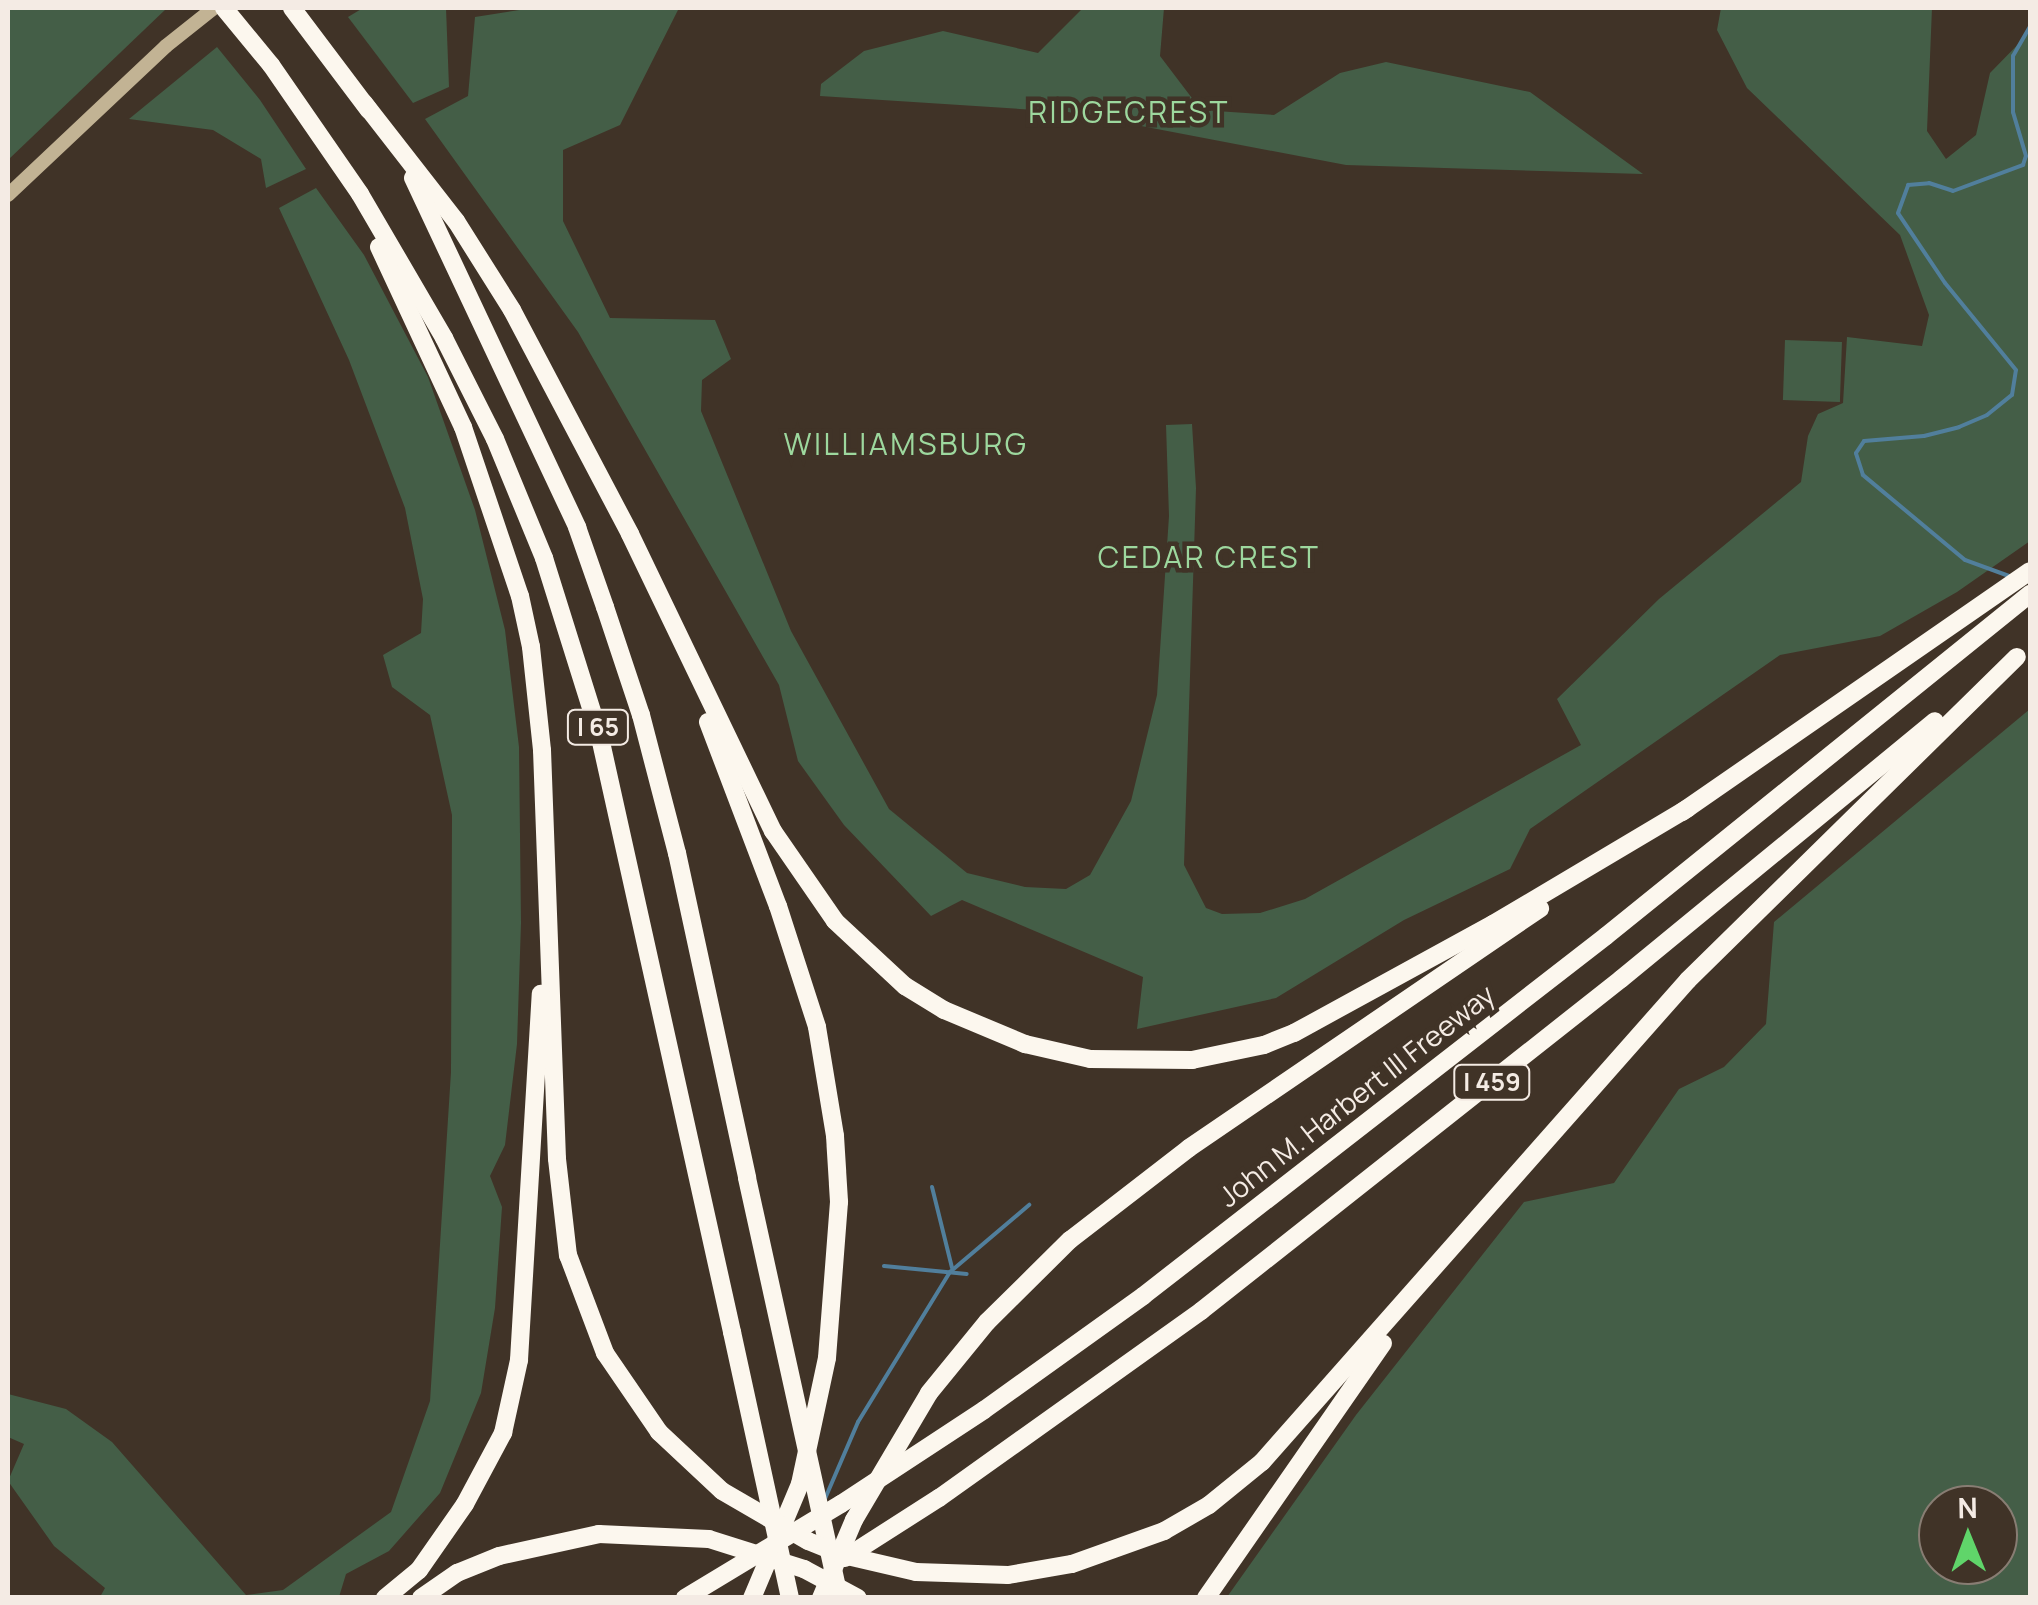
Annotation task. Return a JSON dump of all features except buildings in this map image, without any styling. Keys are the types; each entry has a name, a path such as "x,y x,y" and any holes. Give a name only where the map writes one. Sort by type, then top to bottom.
{"highway":[{"name":"I 65","path":"224,8 270,64 340,166 444,338 495,439 544,558 580,662 625,840 790,1598"},
{"name":"I 65","path":"292,8 410,172 493,340 583,543 641,715 677,853 839,1598"},
{"path":"364,104 456,221 512,310 613,500 773,831 836,920 905,986 944,1010 1026,1044 1090,1059 1192,1060 1294,1034 1492,924 1688,808"},
{"path":"340,166 463,427 511,560 538,700 556,1158 568,1256 605,1353 659,1432 722,1491 808,1541 843,1555 916,1572 1008,1575 1118,1550 1209,1505 1262,1462 1424,1284 1688,980 2024,651"},
{"path":"821,1598 854,1520 930,1394 986,1322 1070,1240 1188,1148 2030,571"},
{"name":"John M. Harbert III Freeway","path":"685,1598 842,1504 984,1410 1143,1296 1591,948 2030,594"},
{"path":"666,610 805,983 817,1026 834,1136 837,1268 827,1358 800,1484 752,1598"},
{"name":"I 459","path":"780,1598 939,1498 1201,1312 2024,651"},
{"path":"384,1598 419,1570 464,1504 503,1433 519,1360 548,898"},
{"path":"1206,1598 1424,1284"},
{"path":"421,1598 457,1573 499,1556 598,1534 710,1539 804,1569 858,1598"}],"main road":[{"path":"8,195 166,46 214,8"}],"green space":[{"path":"8,8 167,8 8,160"},
{"path":"363,8 446,8 449,87 413,103 348,17"},
{"path":"532,8 679,8 620,125 563,150 563,221 610,318 715,320 731,359 702,380 701,411 791,631 889,809 967,873 1025,887 1066,889 1090,875 1131,801 1157,695 1169,516 1166,425 1192,424 1196,488 1184,865 1206,908 1222,914 1260,913 1305,899 1581,745 1557,699 1659,599 1801,482 1808,436 1818,414 1843,403 1847,337 1922,346 1929,315 1900,235 1747,88 1717,30 1721,8 1932,8 1927,131 1946,159 1976,135 1990,73 2030,32 2030,541 1957,592 1880,636 1780,655 1530,829 1510,869 1404,920 1276,998 1137,1029 1143,977 962,900 931,916 844,825 798,761 779,685 578,332 425,119 468,96 475,17"},
{"path":"1083,8 1164,8 1160,56 1201,110 1274,115 1340,73 1386,62 1530,92 1643,174 1346,165 1068,112 820,96 821,84 864,51 943,31 1038,53"},
{"path":"217,47 260,100 306,169 266,188 261,159 213,130 129,119"},
{"path":"316,188 364,255 428,377 475,510 505,630 519,747 521,923 517,1044 505,1145 490,1176 502,1207 495,1308 481,1393 440,1493 389,1551 346,1574 339,1597 100,1597 105,1588 54,1546 8,1481 24,1444 8,1437 8,1394 66,1409 112,1442 246,1595 283,1590 391,1512 430,1401 451,1072 452,815 430,715 392,687 383,655 421,633 423,599 405,508 349,360 279,208"},
{"path":"1785,340 1842,342 1840,402 1783,400"},
{"path":"2030,709 2030,1597 1227,1597 1356,1415 1524,1202 1614,1183 1679,1089 1724,1067 1766,1024 1774,922"}],"waterway":[{"path":"2009,576 1965,560 1863,475 1856,453 1864,441 1924,436 1959,427 1987,415 2012,395 2016,370 1945,283 1898,213 1908,185 1929,183 1953,191 2023,165 2026,156 2013,112 2013,56 2030,27"},
{"path":"932,1187 952,1268"},
{"path":"824,1501 858,1422 950,1272 1029,1205"},
{"path":"884,1266 967,1274"}],"district":[{"name":"RIDGECREST","path":"1129,112"},
{"name":"WILLIAMSBURG","path":"906,444"},
{"name":"CEDAR CREST","path":"1209,557"}]}
